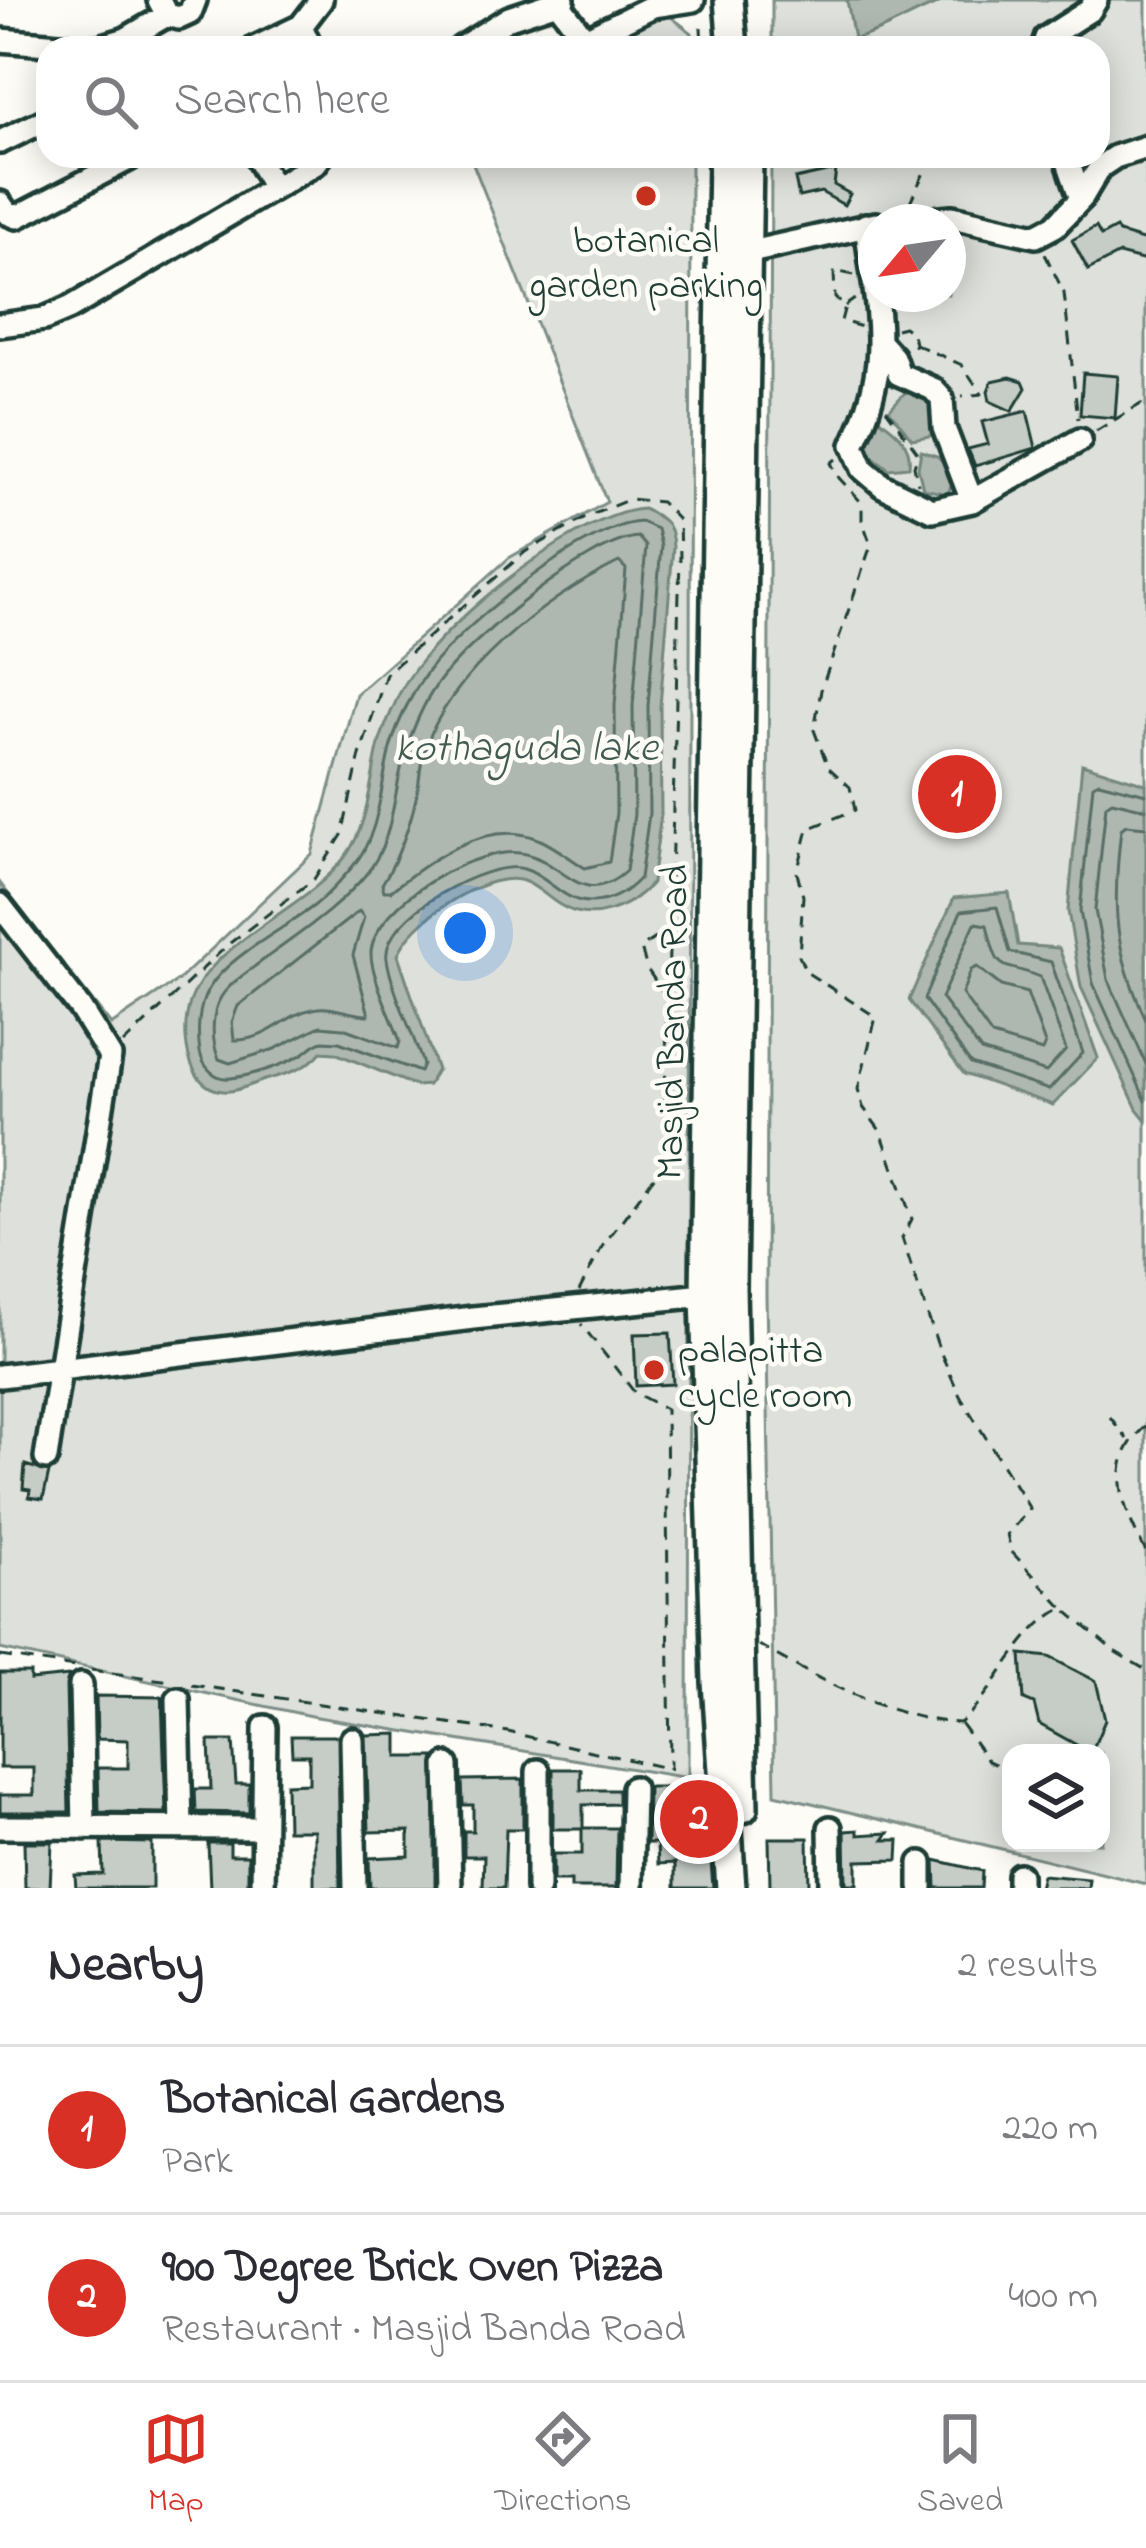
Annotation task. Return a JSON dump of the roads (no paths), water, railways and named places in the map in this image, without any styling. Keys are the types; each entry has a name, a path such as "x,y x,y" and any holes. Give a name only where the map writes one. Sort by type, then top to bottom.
{"main road":[{"path":"709,36 714,0"},
{"path":"729,0 732,36"},
{"path":"741,0 742,36"},
{"name":"Masjid Banda Road","path":"723,168 705,1294 730,1724 746,1888"},
{"path":"721,326 731,280 735,168"},
{"name":"Masjid Banda Road","path":"731,1888 730,1724 736,1632 731,1288 748,168"}],"street":[{"path":"130,36 163,8 184,16 195,0"},
{"path":"280,36 301,26 321,0"},
{"path":"592,36 653,6 693,0"},
{"path":"1049,36 1090,10 1096,0"},
{"path":"480,36 508,18 561,2 573,36"},
{"path":"301,26 306,36"},
{"path":"0,40 36,43"},
{"path":"0,142 36,125"},
{"path":"1110,163 1146,147"},
{"path":"0,203 17,217 110,168"},
{"path":"263,168 274,188"},
{"path":"0,325 44,320 70,308 303,168"},
{"path":"1070,168 1081,200"},
{"path":"966,220 1036,236 1081,200 1099,168"},
{"path":"746,253 858,228"},
{"path":"879,312 882,339 869,412 853,446 863,469 908,500 932,510 972,501 1080,440"},
{"path":"882,339 899,374 933,389 942,399 944,428 972,501"},
{"path":"0,905 80,1007 110,1056 46,1458"},
{"path":"0,1376 705,1294"},
{"path":"82,1685 84,1828"},
{"path":"178,1699 181,1827"},
{"path":"263,1888 265,1726"},
{"path":"352,1738 355,1888"},
{"path":"447,1765 450,1888"},
{"path":"538,1771 538,1888"},
{"path":"631,1888 633,1788"},
{"path":"0,1827 261,1828"},
{"path":"830,1828 831,1888"},
{"path":"921,1862 921,1888"}],"water":[{"path":"847,0 947,0 878,31 853,36"},
{"path":"910,387 934,399 938,423 930,436 912,439 889,410"},
{"path":"878,418 902,438 909,467 889,469 860,447 863,428"},
{"path":"921,451 937,456 955,473 948,494 923,489 918,468"},
{"name":"kothaguda lake","path":"643,509 666,522 673,547 660,707 661,814 652,883 621,906 585,914 560,905 525,882 505,880 468,892 417,928 398,955 437,1070 428,1085 416,1086 335,1053 321,1052 296,1070 239,1089 217,1090 206,1085 192,1065 186,1040 195,991 231,949 305,895 345,857 364,817 382,733 411,674 503,582 579,532"},
{"path":"1082,764 1146,784 1146,1120 1081,987 1068,911"},
{"path":"1009,893 1018,945 1059,948 1098,1058 1053,1105 964,1074 909,1000 954,898"}],"place":[{"name":"botanical garden parking","path":"646,196"},
{"name":"Botanical Gardens","path":"957,794"},
{"name":"palapitta cycle room","path":"654,1370"},
{"name":"900 Degree Brick Oven Pizza","path":"699,1819"}]}
